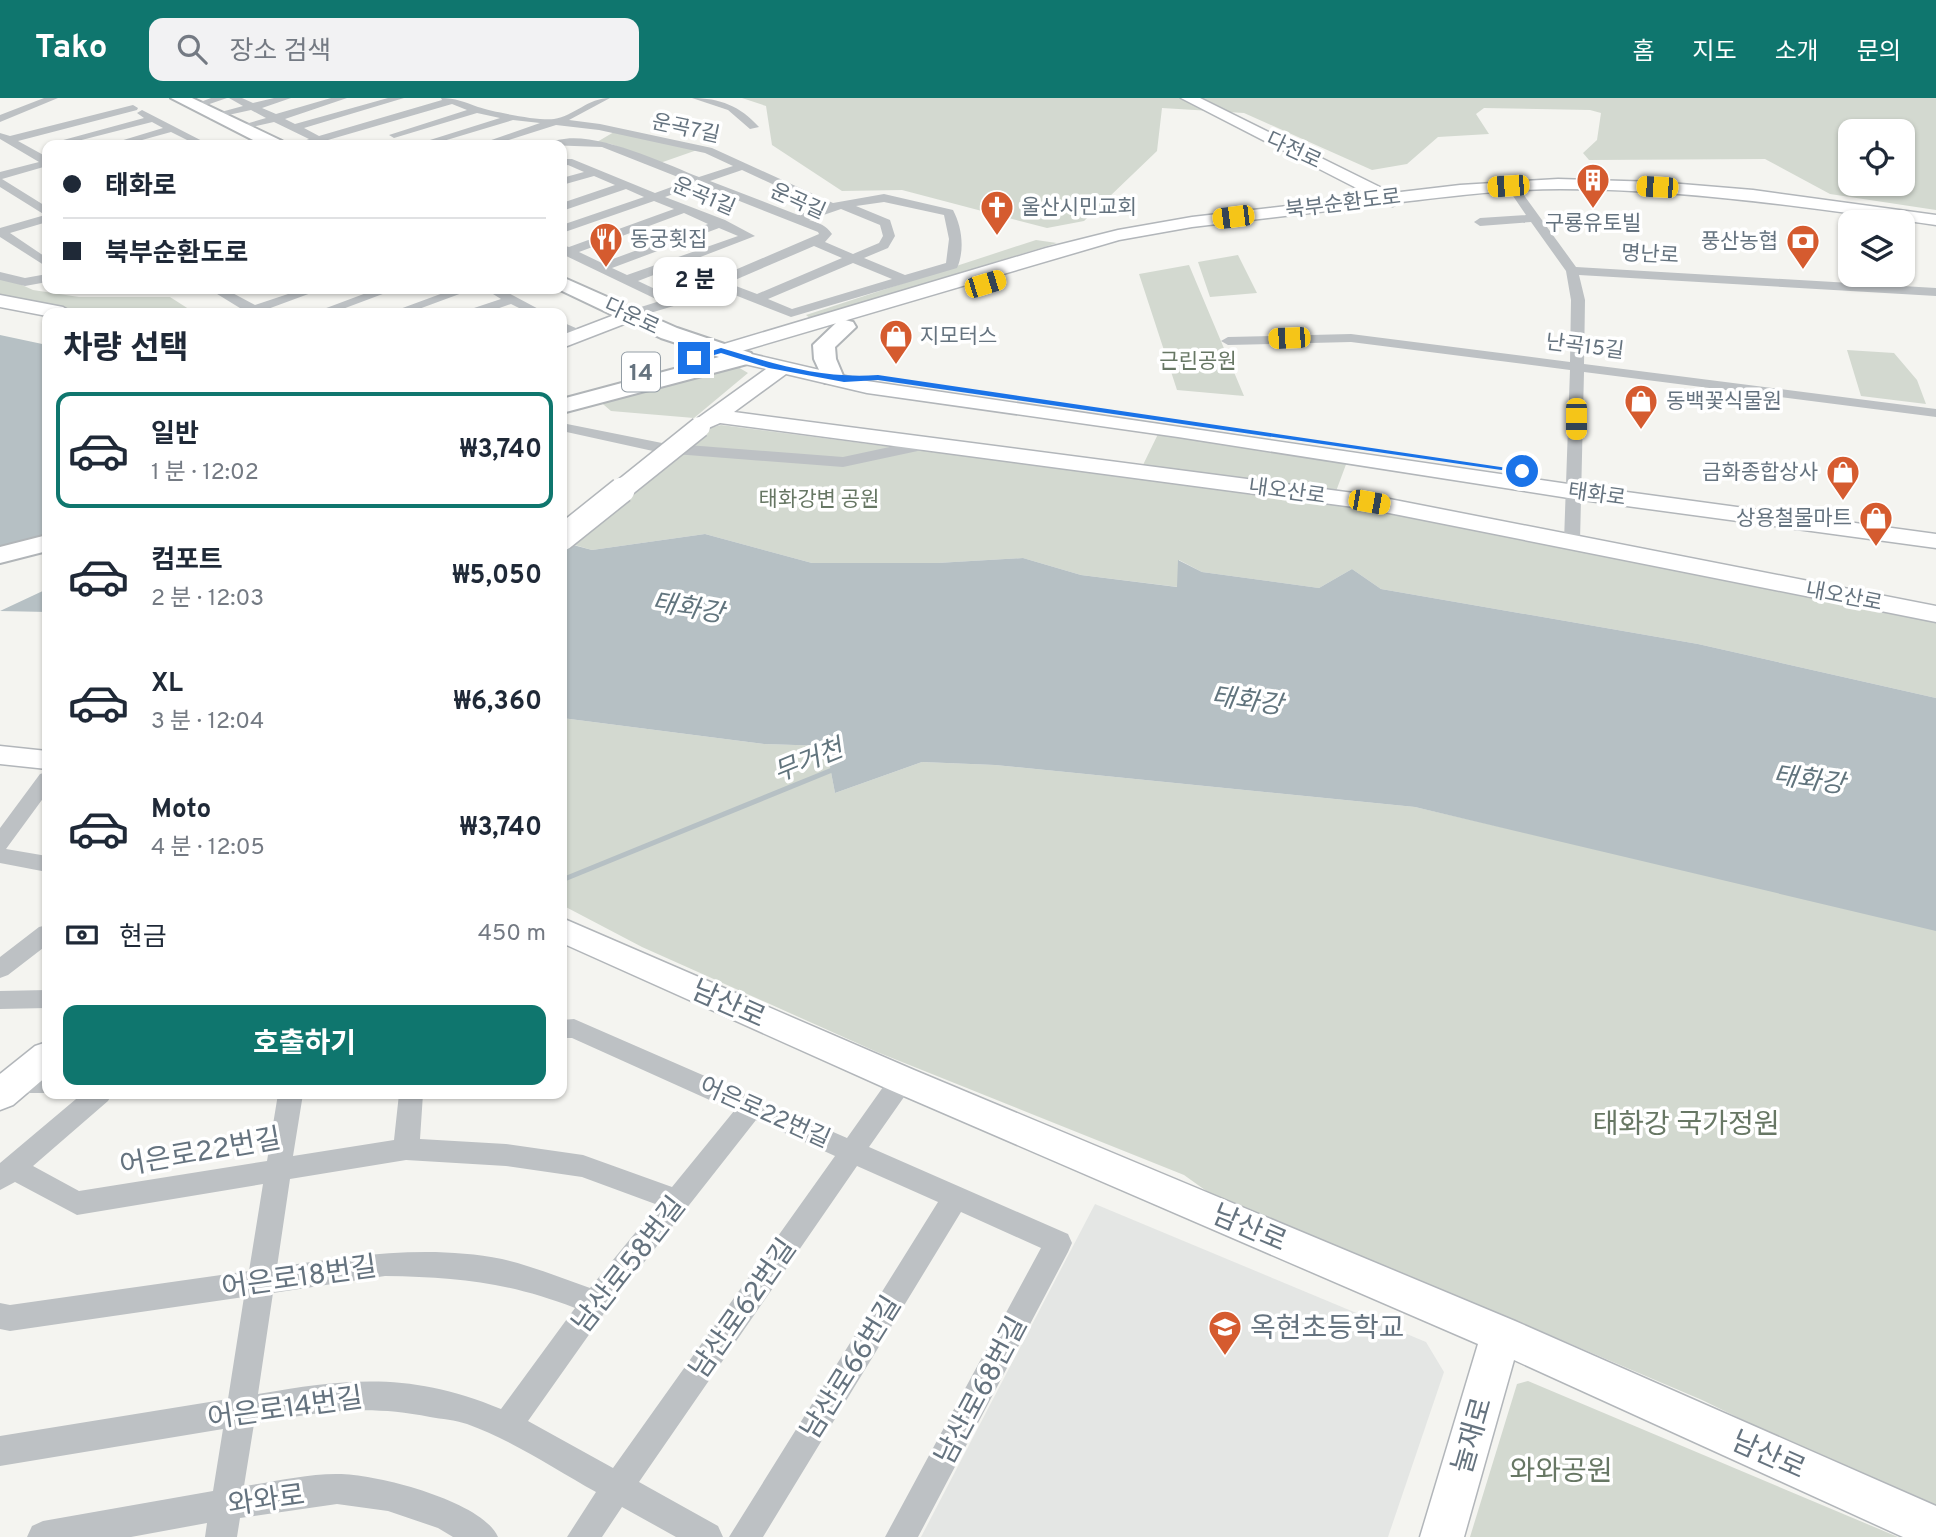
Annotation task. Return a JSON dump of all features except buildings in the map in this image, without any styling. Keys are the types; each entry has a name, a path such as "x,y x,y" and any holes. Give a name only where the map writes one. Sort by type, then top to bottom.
{"main road":[{"name":"다전로","path":"1188,98 1350,177 1393,202"},
{"path":"187,102 264,140"},
{"name":"북부순환도로","path":"715,359 743,358 1063,260 1119,246 1202,230 1508,186 1626,185 1753,195 1936,220"},
{"name":"북부순환도로","path":"567,406 1107,238 1206,220 1393,202 1517,193 1597,191 1690,195 1838,213"},
{"path":"1915,225 1936,229"},
{"name":"다운로","path":"567,285 669,333 715,359"},
{"path":"0,301 42,309"},
{"path":"571,339 630,315"},
{"path":"839,379 825,359 824,345 845,327"},
{"name":"태화로","path":"743,358 867,387 1575,485 1936,541"},
{"path":"715,359 775,367"},
{"path":"567,534 775,367"},
{"name":"내오산로","path":"707,421 926,444 1369,502 1936,614"},
{"name":"태화로","path":"1575,485 1936,529"},
{"path":"0,540 42,528"},
{"path":"0,555 42,544"},
{"path":"0,740 42,744"},
{"path":"0,757 42,761"},
{"name":"남산로","path":"567,932 902,1080 1501,1334 1936,1529"},
{"name":"눌재로","path":"1442,1537 1501,1334"}],"street":[{"path":"0,119 53,98"},
{"path":"187,102 222,98"},
{"path":"234,98 318,139"},
{"path":"214,117 286,98"},
{"path":"239,129 342,98"},
{"path":"296,127 399,98"},
{"path":"498,140 559,121 605,98"},
{"path":"697,98 732,108 754,127"},
{"path":"315,140 448,99"},
{"name":"운곡7길","path":"448,99 477,110 512,117 600,127 708,150 837,206 886,223 889,236 884,245 855,259"},
{"path":"4,138 130,103 153,119 194,140"},
{"path":"394,135 477,110"},
{"path":"436,140 512,117"},
{"path":"71,140 153,119"},
{"path":"368,125 404,140"},
{"path":"130,140 172,128"},
{"path":"4,138 42,160"},
{"name":"운곡길","path":"567,142 604,144 822,229 826,234 814,242 672,302 630,315"},
{"path":"28,151 42,148"},
{"name":"운곡1길","path":"567,161 749,236 627,280"},
{"path":"0,176 42,164"},
{"path":"567,227 745,165"},
{"path":"567,180 594,172"},
{"path":"0,182 42,209"},
{"path":"567,205 626,185"},
{"path":"1517,193 1572,271 1577,300 1572,541"},
{"path":"717,283 791,313 952,265 955,252 954,226 949,213 884,198 837,206 797,220"},
{"path":"567,250 685,209"},
{"path":"1479,222 1535,218"},
{"path":"0,232 42,219"},
{"path":"601,268 722,223"},
{"path":"0,232 42,260"},
{"path":"814,242 904,279"},
{"path":"567,252 672,302"},
{"path":"757,299 855,259"},
{"name":"명난로","path":"1572,271 1936,292"},
{"path":"0,276 25,282 42,279"},
{"path":"226,294 250,308"},
{"path":"267,308 302,294"},
{"path":"334,308 375,294"},
{"path":"411,308 452,294"},
{"path":"502,294 530,308"},
{"path":"487,308 513,299"},
{"name":"난곡15길","path":"1228,341 1351,338 1936,413"},
{"path":"567,410 662,448 843,463 926,444"},
{"path":"0,843 42,786"},
{"path":"0,855 42,863"},
{"path":"0,970 42,937"},
{"path":"0,1000 42,999"},
{"name":"어은로22번길","path":"567,1029 575,1028 1058,1243"},
{"name":"남산로62번길","path":"583,1537 902,1080"},
{"path":"6,1173 93,1099"},
{"path":"221,1537 289,1099"},
{"path":"406,1149 411,1099"},
{"name":"남산로58번길","path":"507,1426 595,1303 753,1106"},
{"name":"어은로22번길","path":"6,1173 77,1203 406,1149 506,1155 583,1166 676,1200"},
{"name":"남산로66번길","path":"745,1537 956,1197"},
{"name":"남산로68번길","path":"901,1537 1058,1243"},
{"name":"어은로18번길","path":"0,1316 10,1318 385,1264 421,1264 519,1276 595,1303"},
{"name":"어은로14번길","path":"0,1451 43,1446 329,1396 365,1394 424,1400 466,1409 507,1426 707,1537"},
{"name":"와와로","path":"43,1537 228,1504 337,1489 388,1495 446,1515 482,1537"}],"shaded area":[{"name":"옥현초등학교","path":"1095,1204 1426,1342 1444,1372 1388,1537 921,1537"}],"green space":[{"path":"742,98 1936,98 1936,210 1843,196 1915,196 1915,119 1838,119 1838,195 1830,194 1765,159 1589,160 1583,153 1597,140 1601,113 1590,110 1484,108 1476,114 1489,134 1438,137 1407,164 1372,170 1244,113 1162,108 1157,151 1084,221 1047,228 902,190 842,191 772,145 766,106"},
{"path":"614,132 700,149 660,163 611,144 597,142"},
{"path":"1036,240 1057,243 811,319 806,315"},
{"path":"1238,255 1257,293 1210,297 1198,262"},
{"name":"근린공원","path":"1189,265 1244,396 1177,390 1139,274"},
{"path":"0,275 42,291 42,294 79,297 170,297 187,308 52,308 0,300"},
{"path":"1847,350 1894,353 1917,380 1926,404 1861,396"},
{"path":"738,367 748,373 694,418 611,411 597,399 692,374"},
{"name":"태화강변 공원","path":"721,425 1400,512 1936,621 1936,698 1698,644 1381,589 1352,569 1319,588 1202,572 1179,560 1178,587 1081,575 1023,558 937,563 812,563 705,534 592,550 567,543 567,540 707,429"},
{"path":"1160,430 1348,459 1335,494 1142,467"},
{"name":"태화강 국가정원","path":"567,719 764,744 826,746 835,793 922,762 995,765 1415,807 1936,928 1936,1514 1702,1400 1219,1200 1184,1175 877,1052 642,947 567,908"},
{"name":"와와공원","path":"1528,1381 1898,1537 1470,1537 1517,1384"}],"water":[{"path":"0,335 42,344 42,550 0,555"},
{"name":"태화강","path":"705,534 812,563 937,563 1023,558 1081,575 1177,587 1178,560 1202,572 1319,588 1352,569 1381,589 1698,644 1936,698 1936,931 1415,807 995,765 922,762 835,793 826,746 764,744 567,719 567,543 592,550"},
{"path":"42,591 42,612 0,611"}],"waterway":[{"name":"무거천","path":"567,878 837,768"}],"place":[{"name":"구룡유토빌","path":"1593,210"},
{"name":"울산시민교회","path":"997,237"},
{"name":"동궁횟집","path":"606,269"},
{"name":"풍산농협","path":"1803,271"},
{"name":"지모터스","path":"896,366"},
{"name":"동백꽃식물원","path":"1641,431"},
{"name":"금화종합상사","path":"1843,502"},
{"name":"상용철물마트","path":"1876,548"},
{"name":"옥현초등학교","path":"1225,1357"}],"route":[{"path":"694,358 721,351 769,366 844,380 878,377 1522,471"}]}
